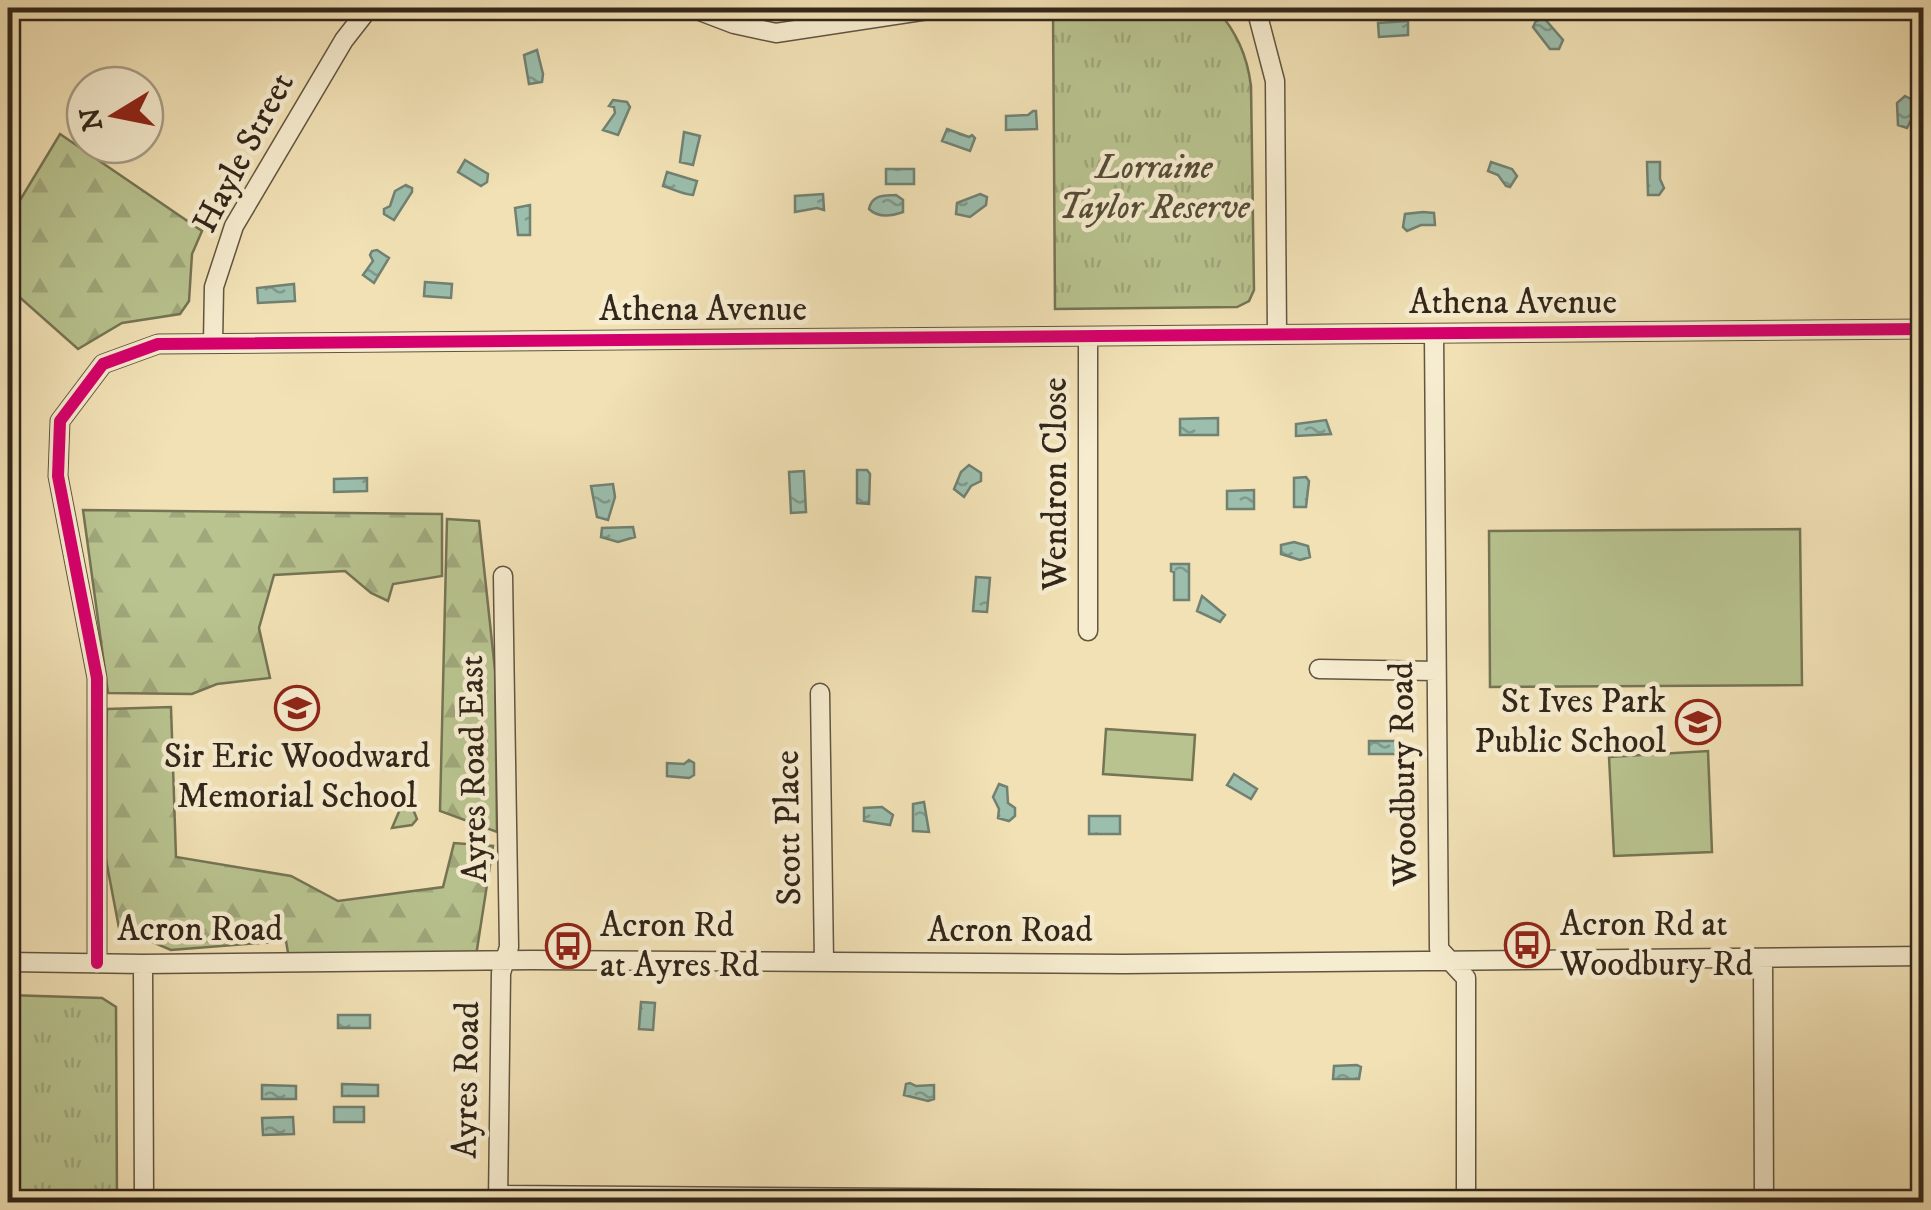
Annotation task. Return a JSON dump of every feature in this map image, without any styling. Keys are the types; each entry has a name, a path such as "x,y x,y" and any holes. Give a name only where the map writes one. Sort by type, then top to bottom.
{"street":[{"name":"Hayle Street","path":"213,343 214,287 234,226 344,40 369,8"},
{"path":"692,8 734,24 776,33 942,8"},
{"path":"1252,8 1257,12 1275,81 1277,334"},
{"name":"Athena Avenue","path":"97,963 97,678 58,476 60,420 103,364 158,344 1924,329"},
{"name":"Woodbury Road","path":"1434,334 1439,945 1466,978 1466,1202"},
{"name":"Wendron Close","path":"1088,338 1088,631"},
{"name":"Ayres Road East","path":"504,576 509,948 505,960"},
{"path":"1318,669 1436,671"},
{"name":"Scott Place","path":"820,693 824,962"},
{"name":"Acron Road","path":"8,962 1451,963 1924,956"},
{"path":"1763,959 1764,1202"},
{"name":"Ayres Road","path":"498,1199 501,972 505,960"},
{"path":"143,964 144,1202"},
{"path":"498,1199 1466,1202"}],"green space":[{"name":"Lorraine Taylor Reserve","path":"1053,8 1216,8 1229,26 1240,44 1251,86 1254,290 1249,301 1237,307 1055,309"},
{"path":"60,134 65,137 65,165 105,165 202,231 192,254 189,301 180,314 122,323 78,349 8,287 8,220"},
{"path":"83,510 442,514 442,576 393,584 388,601 371,593 345,571 274,575 259,628 270,678 217,684 192,694 108,693"},
{"path":"447,519 479,521 495,670 497,832 440,811"},
{"path":"1800,529 1802,685 1490,687 1489,531"},
{"path":"171,707 176,857 291,876 338,901 443,887 454,843 493,846 476,956 288,953 286,941 171,950 119,928 103,844 107,709"},
{"path":"1106,729 1195,735 1192,780 1103,774"},
{"path":"1708,751 1712,852 1614,856 1609,757"},
{"path":"404,800 411,804 417,819 412,825 392,828"},
{"path":"8,995 102,998 116,1007 117,1202 8,1202"}],"water":[{"path":"1544,18 1563,40 1559,49 1550,49 1533,27"},
{"path":"1408,21 1408,35 1379,37 1378,23"},
{"path":"537,50 542,82 529,84 524,55"},
{"path":"1905,96 1911,99 1913,116 1907,128 1898,125 1897,103"},
{"path":"613,100 627,102 630,107 618,135 603,130 615,113 614,107 609,106"},
{"path":"1033,111 1037,129 1006,130 1006,116 1028,115"},
{"path":"947,129 972,135 975,138 970,151 942,141"},
{"path":"684,132 700,136 693,165 680,162"},
{"path":"465,160 488,174 487,182 481,186 458,172"},
{"path":"1491,162 1512,169 1517,176 1510,187 1488,171"},
{"path":"1647,162 1660,162 1664,188 1659,195 1648,195"},
{"path":"886,169 914,169 914,184 886,184"},
{"path":"667,172 697,181 693,195 663,186"},
{"path":"406,185 412,192 394,220 384,214 384,209 390,206 395,191"},
{"path":"823,194 824,210 795,212 795,196"},
{"path":"980,194 987,197 986,205 970,217 956,214 957,203"},
{"path":"896,195 903,200 903,212 885,215 869,209 876,198"},
{"path":"530,205 530,235 518,235 515,208"},
{"path":"1434,213 1435,225 1407,231 1403,227 1405,214"},
{"path":"372,251 389,258 374,283 363,275 373,261"},
{"path":"425,282 452,284 451,298 424,296"},
{"path":"294,284 295,301 258,303 257,288"},
{"path":"1218,418 1218,435 1180,435 1180,419"},
{"path":"1326,420 1331,434 1296,436 1296,424"},
{"path":"969,465 981,473 981,481 971,486 964,497 954,489 961,472"},
{"path":"857,470 870,474 869,504 857,503"},
{"path":"804,471 806,512 791,513 789,472"},
{"path":"1306,477 1306,507 1294,507 1294,478"},
{"path":"367,478 367,491 334,492 334,479"},
{"path":"613,484 615,497 608,520 597,517 591,486"},
{"path":"1254,490 1254,509 1227,509 1227,491"},
{"path":"633,527 635,537 618,542 601,537 602,528"},
{"path":"1294,542 1308,546 1310,557 1300,560 1281,554 1281,545"},
{"path":"1171,564 1189,564 1189,600 1174,600"},
{"path":"976,577 990,578 987,612 973,611"},
{"path":"1202,596 1225,615 1220,622 1197,611"},
{"path":"1369,741 1398,741 1398,754 1369,754"},
{"path":"689,760 694,763 694,775 667,776 667,763 684,764"},
{"path":"1234,774 1257,789 1251,799 1227,785"},
{"path":"999,784 1007,787 1008,803 1015,808 1015,816 1009,821 998,818 999,809 993,797"},
{"path":"924,802 929,832 913,831 913,804"},
{"path":"882,807 893,815 890,825 864,821 864,808"},
{"path":"1089,816 1120,816 1120,834 1089,834"},
{"path":"641,1002 655,1003 653,1030 639,1029"},
{"path":"338,1015 370,1015 370,1028 338,1028"},
{"path":"1334,1066 1361,1067 1359,1079 1333,1079"},
{"path":"342,1084 378,1085 378,1096 342,1096"},
{"path":"906,1084 934,1085 934,1099 904,1095"},
{"path":"262,1085 296,1086 296,1099 262,1099"},
{"path":"334,1107 364,1107 364,1122 334,1122"},
{"path":"293,1117 294,1134 263,1135 262,1118"}],"cycle path":[{"path":"97,963 97,678 58,476 60,421 103,364 158,344 1924,329"}],"place":[{"name":"Sir Eric Woodward Memorial School","path":"297,708"},
{"name":"St Ives Park Public School","path":"1698,722"},
{"name":"Acron Rd at Woodbury Rd","path":"1527,945"},
{"name":"Acron Rd at Ayres Rd","path":"568,946"}]}
